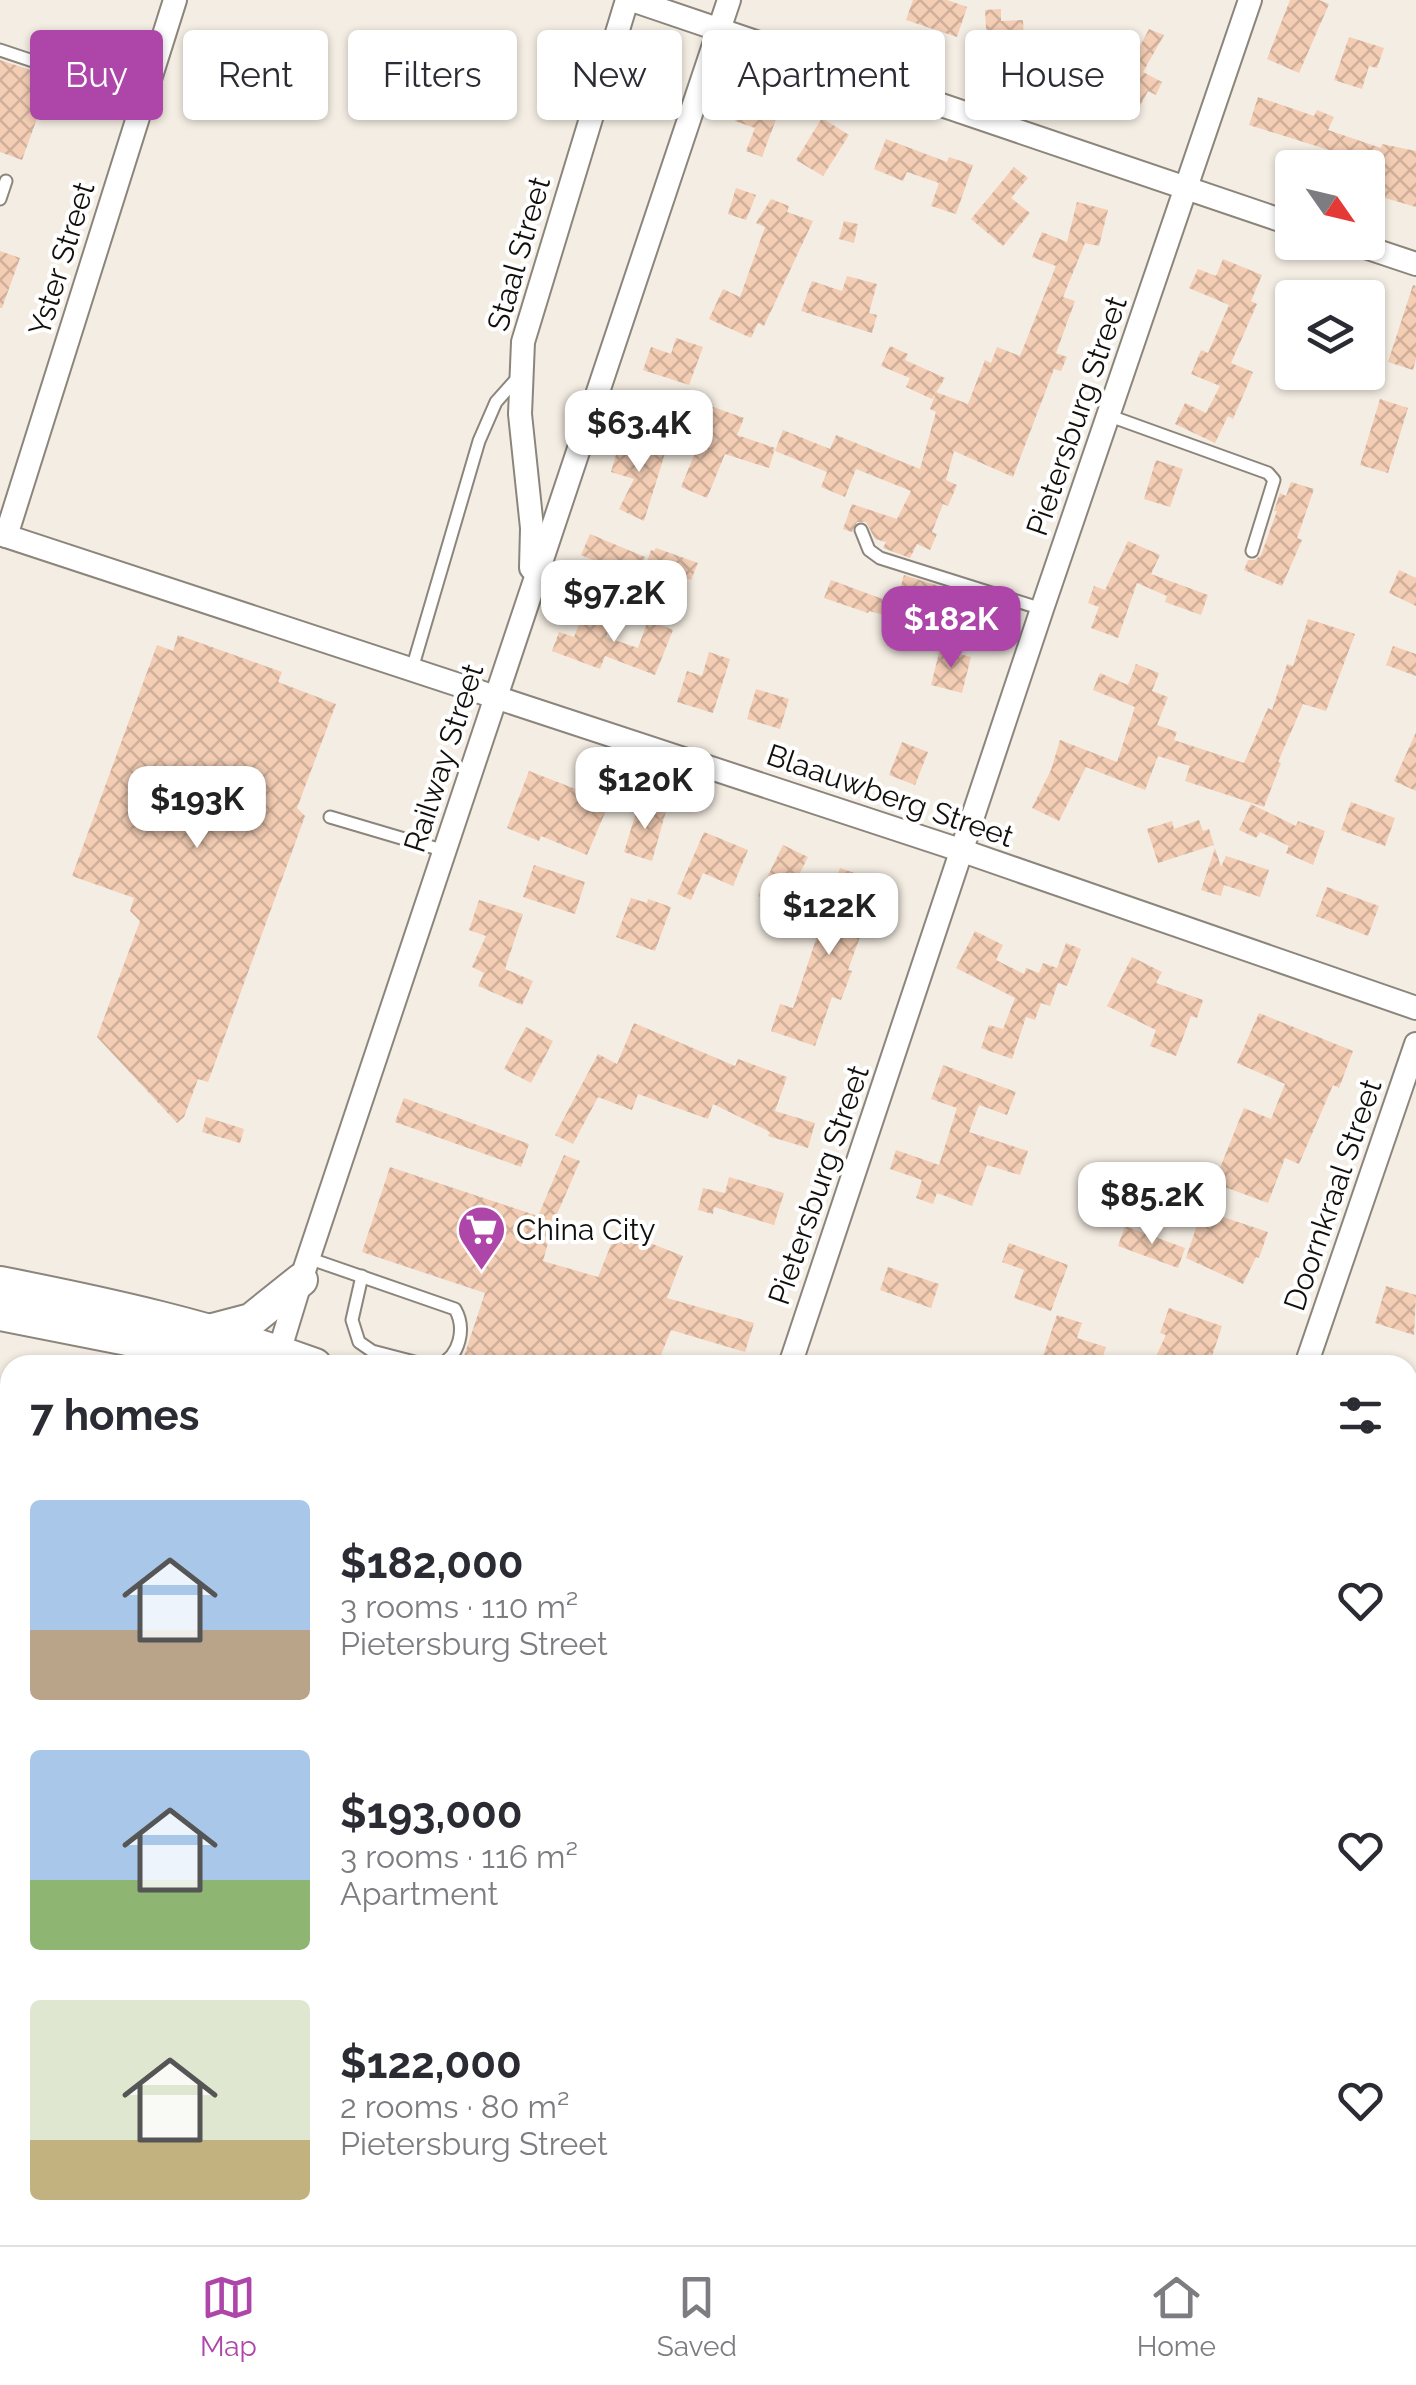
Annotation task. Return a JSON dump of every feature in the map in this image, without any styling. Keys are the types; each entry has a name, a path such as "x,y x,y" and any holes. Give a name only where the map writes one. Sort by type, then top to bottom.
{"main road":[{"path":"213,1330 252,1320 304,1269"},
{"path":"0,1284 102,1302 213,1330 270,1355"},
{"path":"0,1314 196,1355"}],"street":[{"name":"Yster Street","path":"163,38 175,0"},
{"path":"630,0 1275,218"},
{"name":"Staal Street","path":"530,592 532,528 520,414 520,374 531,309 630,0"},
{"name":"Railway Street","path":"278,1355 728,0"},
{"name":"Pietersburg Street","path":"793,1355 1186,189 1244,2"},
{"name":"Yster Street","path":"3,535 137,120"},
{"path":"1385,254 1416,264"},
{"name":"Blaauwberg Street","path":"3,535 963,851 1416,1008"},
{"name":"Doornkraal Street","path":"1309,1355 1416,1044"},
{"path":"0,1558 0,1572"}],"lane":[{"path":"0,50 30,60"},
{"path":"0,200 6,180"},
{"path":"412,668 479,440 496,402 520,374"},
{"path":"1110,416 1268,473 1274,480 1272,491 1252,551"},
{"path":"861,530 868,550 880,558 1042,609"},
{"path":"330,817 445,851"},
{"path":"304,1269 362,1276 455,1309 462,1326 452,1355"},
{"path":"362,1276 352,1320 359,1342 390,1355"}],"building":[{"path":"913,0 947,0 967,7 957,37 906,20"},
{"path":"1290,0 1329,4 1299,73 1267,59"},
{"path":"1001,9 1001,21 1023,20 1023,30 986,30 985,10"},
{"path":"1149,29 1164,35 1143,72 1162,82 1156,95 1148,91 1140,106 1140,46"},
{"path":"1349,37 1384,48 1377,68 1369,66 1362,89 1334,80"},
{"path":"0,60 30,70 30,120 36,120 22,160 0,152"},
{"path":"1258,97 1314,116 1317,110 1334,117 1328,130 1381,148 1382,144 1416,151 1416,207 1385,198 1385,150 1329,150 1249,125"},
{"path":"776,120 762,157 746,151 755,128 735,121"},
{"path":"821,120 849,135 823,176 796,160"},
{"path":"886,139 947,162 949,157 973,165 956,214 931,206 939,183 907,172 903,181 874,169"},
{"path":"1014,167 1028,178 1011,198 1030,213 1003,246 971,219"},
{"path":"736,188 756,195 746,220 728,214"},
{"path":"771,199 789,206 787,212 813,221 764,326 758,323 751,338 709,319 723,289 740,297 765,227 756,223"},
{"path":"1077,202 1108,210 1099,246 1085,243 1063,297 1075,301 1056,353 1067,357 1061,371 1054,369 1013,477 954,451 946,480 957,485 948,506 943,504 932,532 937,534 930,550 917,544 910,558 883,548 886,542 875,539 866,522 857,522 852,532 843,529 852,504 897,519 911,491 856,469 845,497 821,487 827,472 775,451 783,430 830,449 836,435 920,469 936,412 930,409 936,392 968,404 985,360 991,363 997,347 1020,356 1056,266 1032,257 1042,232 1067,242"},
{"path":"844,221 858,224 854,243 839,239"},
{"path":"0,251 20,258 2,308 0,308"},
{"path":"1223,259 1262,275 1251,301 1257,304 1231,363 1253,372 1233,419 1228,416 1215,443 1175,424 1185,403 1206,413 1220,386 1191,374 1201,350 1208,353 1229,305 1189,288 1198,269 1216,276"},
{"path":"847,276 877,284 869,313 877,315 872,333 801,311 812,281 842,291"},
{"path":"1413,285 1416,359 1413,370 1388,362"},
{"path":"676,338 703,347 689,385 643,370 651,347 671,354"},
{"path":"890,346 908,354 905,360 945,378 932,399 906,387 910,378 881,366"},
{"path":"674,393 744,418 737,435 775,448 769,468 725,454 707,498 681,487 703,433 665,419"},
{"path":"1380,399 1408,408 1388,473 1360,465"},
{"path":"642,440 667,447 644,521 619,509 634,479 611,472 619,444 639,450"},
{"path":"1156,460 1183,469 1170,507 1144,499"},
{"path":"1291,482 1314,489 1297,538 1302,540 1282,586 1244,570 1248,560 1261,555 1280,493 1286,496"},
{"path":"590,534 645,557 636,579 581,555"},
{"path":"1128,541 1160,555 1151,574 1208,595 1201,615 1165,602 1167,596 1137,583 1118,638 1091,628 1099,607 1088,603 1094,586 1105,590"},
{"path":"656,548 698,563 691,580 646,565 651,550"},
{"path":"1399,570 1416,578 1416,606 1389,593"},
{"path":"904,575 945,588 935,628 868,613 824,598 831,580 896,604"},
{"path":"584,612 612,622 606,637 638,648 648,620 673,630 655,675 605,656 600,669 552,651 559,632 574,637"},
{"path":"1308,619 1355,634 1326,711 1303,704 1264,807 1185,781 1190,766 1158,756 1145,790 1086,767 1059,821 1032,808 1051,770 1060,740 1117,762 1135,707 1093,690 1100,673 1128,685 1136,664 1159,673 1152,691 1168,697 1157,725 1177,732 1174,740 1244,763 1268,708 1272,710 1287,664 1293,666"},
{"path":"178,635 282,672 278,682 336,704 297,808 305,816 208,1082 198,1079 184,1117 177,1123 97,1037 140,921 130,911 134,898 72,876 157,645 173,651"},
{"path":"1393,646 1416,654 1416,676 1386,665"},
{"path":"940,649 971,657 962,693 931,685"},
{"path":"709,652 730,659 713,713 677,702 687,671 702,676"},
{"path":"756,689 789,699 780,729 747,719"},
{"path":"1416,732 1416,791 1394,781"},
{"path":"902,742 928,752 915,785 889,775"},
{"path":"529,771 586,793 590,784 613,794 587,855 541,836 539,841 507,828"},
{"path":"1351,802 1395,818 1385,846 1341,830"},
{"path":"639,803 666,811 652,861 624,852"},
{"path":"1251,804 1296,826 1298,821 1325,831 1313,865 1286,853 1289,846 1260,832 1256,838 1239,830"},
{"path":"1199,820 1203,831 1209,829 1214,845 1158,863 1147,829 1172,821 1174,829"},
{"path":"704,832 748,850 733,886 703,873 691,900 677,894"},
{"path":"783,845 808,857 782,908 758,896"},
{"path":"1215,848 1221,867 1226,856 1269,870 1260,897 1224,885 1221,896 1201,890"},
{"path":"534,865 585,882 575,914 523,897"},
{"path":"840,868 880,882 841,1000 832,997 815,1046 771,1031 780,1004 793,1008"},
{"path":"1327,887 1379,906 1368,936 1316,916"},
{"path":"631,898 671,907 655,951 616,937"},
{"path":"479,900 523,914 505,969 533,981 522,1005 478,986 484,973 472,967 486,936 469,930"},
{"path":"975,931 1003,945 996,960 1024,974 1026,968 1039,973 1043,963 1057,968 1066,943 1081,949 1067,986 1058,983 1050,1006 1041,1003 1035,1020 1026,1017 1012,1059 981,1048 989,1025 1003,1029 1015,998 956,968"},
{"path":"1132,957 1162,972 1156,983 1203,1000 1197,1018 1191,1016 1176,1056 1150,1046 1156,1030 1107,1006"},
{"path":"1259,1013 1353,1051 1339,1088 1333,1085 1299,1164 1285,1158 1268,1203 1214,1183 1244,1108 1271,1119 1285,1084 1237,1063"},
{"path":"634,1023 735,1066 738,1059 787,1077 775,1111 815,1123 808,1148 768,1136 770,1132 713,1104 708,1119 638,1094 632,1110 598,1097 573,1144 555,1135 598,1054 617,1064"},
{"path":"526,1027 553,1041 531,1083 504,1069"},
{"path":"943,1065 1016,1092 1007,1115 979,1105 969,1132 1028,1151 1020,1175 987,1165 972,1206 937,1193 933,1204 916,1198 922,1180 890,1169 896,1150 939,1165 957,1108 931,1099"},
{"path":"404,1098 529,1144 521,1167 395,1122"},
{"path":"206,1117 244,1129 240,1143 202,1132"},
{"path":"564,1155 580,1161 554,1221 543,1261 598,1277 617,1230 683,1256 667,1298 754,1323 745,1352 671,1330 661,1355 464,1355 485,1293 362,1252 390,1167 538,1216"},
{"path":"729,1177 784,1193 774,1225 714,1207 713,1214 698,1210 703,1188 725,1193"},
{"path":"1202,1210 1268,1232 1259,1258 1256,1257 1243,1284 1186,1258"},
{"path":"1125,1226 1185,1248 1178,1268 1118,1246"},
{"path":"1009,1243 1068,1265 1051,1311 1014,1298 1024,1270 1002,1262"},
{"path":"888,1267 939,1284 931,1308 880,1290"},
{"path":"1386,1286 1416,1295 1414,1335 1375,1323"},
{"path":"1169,1308 1222,1326 1212,1355 1157,1355 1166,1335 1160,1333"},
{"path":"1057,1315 1082,1323 1077,1338 1106,1347 1103,1355 1043,1355"}],"place":[{"name":"China City","path":"481,1272"}]}
